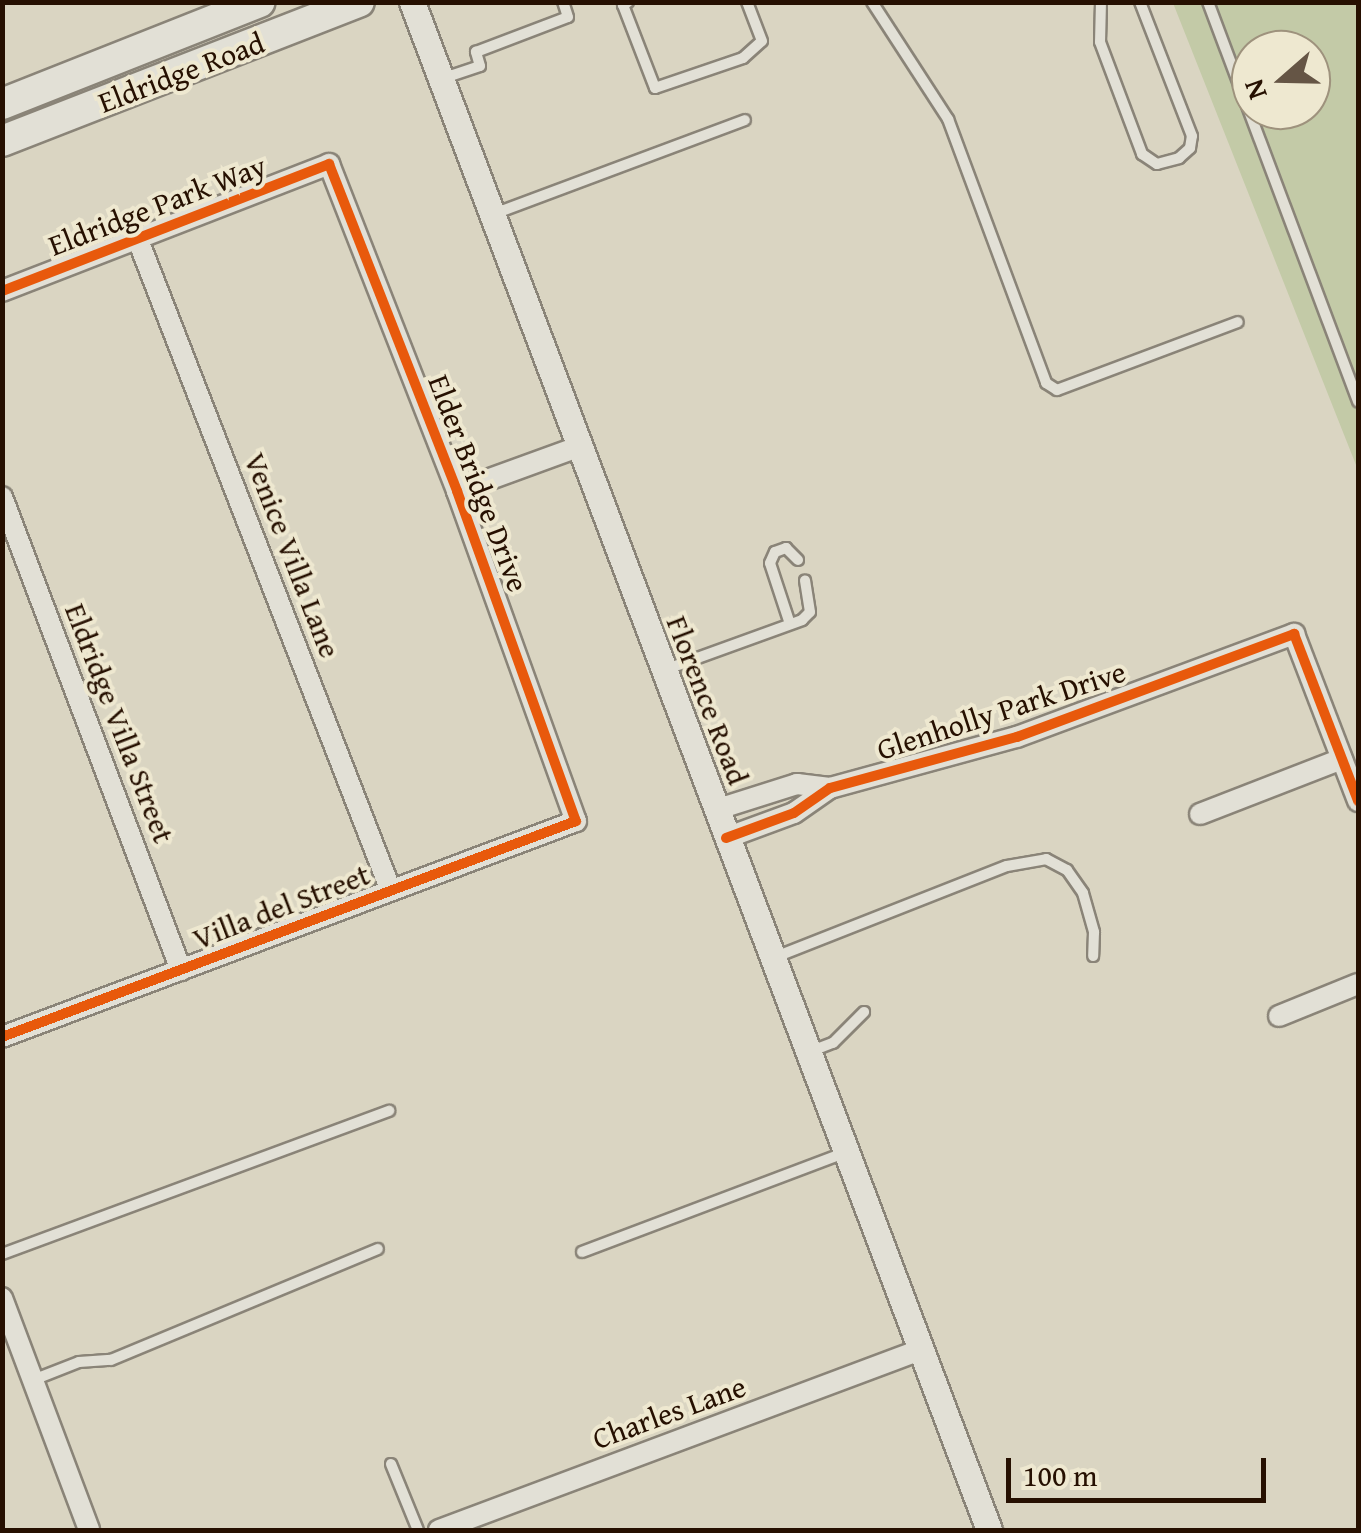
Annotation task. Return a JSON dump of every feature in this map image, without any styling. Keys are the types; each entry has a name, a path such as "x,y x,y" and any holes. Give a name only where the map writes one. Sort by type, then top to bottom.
{"main road":[{"name":"Eldridge Road","path":"2,104 260,2"},
{"name":"Eldridge Road","path":"2,141 358,2"}],"street":[{"name":"Florence Road","path":"412,2 989,1530"},
{"name":"Eldridge Park Way","path":"2,290 329,164"},
{"name":"Elder Bridge Drive","path":"329,164 458,491 576,821"},
{"name":"Venice Villa Lane","path":"138,240 391,891"},
{"path":"458,491 578,447"},
{"name":"Eldridge Villa Street","path":"2,497 181,970"},
{"name":"Glenholly Park Drive","path":"726,838 794,814 830,788 1017,737 1294,634 1342,759"},
{"path":"1200,814 1342,759 1358,801"},
{"name":"Glenholly Park Drive","path":"715,810 797,784 830,788"},
{"name":"Villa del Street","path":"2,1037 576,821"},
{"path":"1279,1016 1358,984"},
{"path":"2,1298 89,1530"},
{"name":"Charles Lane","path":"439,1530 920,1350"}],"lane":[{"path":"440,80 480,66 476,52 568,16 563,2"},
{"path":"628,2 623,5 654,88 744,58 762,41 747,2"},
{"path":"872,2 948,119 1046,384 1057,390 1238,322"},
{"path":"1101,2 1100,42 1142,154 1157,164 1178,158 1190,148 1192,136 1140,2"},
{"path":"1208,2 1358,402"},
{"path":"490,215 746,120"},
{"path":"790,624 770,563 775,552 786,548 798,560"},
{"path":"662,671 790,624 810,612 805,580"},
{"path":"772,958 1007,866 1046,859 1067,870 1083,893 1094,932 1093,956"},
{"path":"808,1052 833,1043 864,1012"},
{"path":"2,1254 388,1111"},
{"path":"582,1252 845,1152"},
{"path":"33,1380 80,1362 110,1360 378,1249"},
{"path":"391,1464 418,1530"}],"green space":[{"path":"1173,3 1358,3 1358,470"}],"cycle path":[{"path":"2,291 329,164 457,491 576,821 2,1037"},
{"path":"726,838 794,813 830,788 1017,737 1294,634 1358,801"}]}
